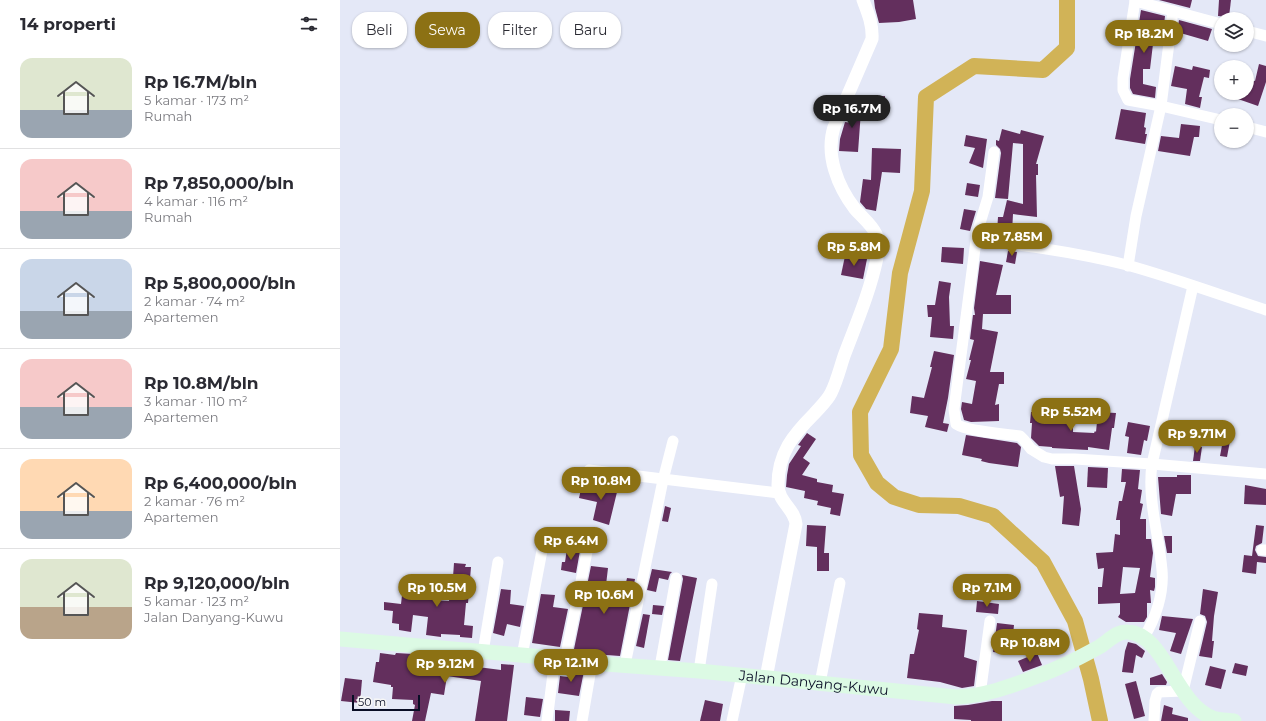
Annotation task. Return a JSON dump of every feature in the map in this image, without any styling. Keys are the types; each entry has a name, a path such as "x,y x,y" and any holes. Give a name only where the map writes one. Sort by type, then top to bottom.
{"main road":[{"name":"Jalan Danyang-Kuwu","path":"340,639 592,663 660,667 956,698 980,695 1011,687 1066,664 1099,647 1118,634 1126,631 1144,637"},
{"path":"1144,637 1151,643 1192,704 1201,712 1213,718 1234,721"}],"street":[{"path":"766,678 780,615 796,524 796,518 782,501 779,493 779,476 784,452 789,442 799,429 825,403 834,388 862,308 877,258 877,236 874,230 863,219 846,196 835,172 830,146 834,127 872,39 873,30 863,0"},
{"path":"1214,22 1135,1 1123,78 1123,90 1128,100 1214,118"},
{"path":"1128,266 1136,216 1161,106 1173,11"},
{"path":"1254,33 1266,36"},
{"path":"1254,129 1266,132"},
{"path":"994,152 988,197 978,232 954,409 956,424 972,429 1020,436 1031,449 1044,457 1052,459 1152,464 1266,474"},
{"path":"978,232 985,239 993,242 1086,255 1128,266 1266,310"},
{"path":"1144,637 1152,622 1162,586 1162,571 1151,502 1150,479 1152,464 1193,286"},
{"path":"625,665 663,480 673,441"},
{"path":"589,470 779,493"},
{"path":"522,656 544,540"},
{"path":"547,721 560,659 587,552"},
{"path":"483,652 498,562"},
{"path":"660,667 676,578"},
{"path":"820,683 840,582"},
{"path":"699,671 712,584"},
{"path":"980,695 990,621"},
{"path":"1154,721 1154,701 1157,694 1159,692 1183,691 1200,621"},
{"path":"582,721 592,663"},
{"path":"732,721 742,675"}],"building":[{"path":"874,0 913,0 916,19 879,23"},
{"path":"1159,0 1192,0 1190,8"},
{"path":"1219,0 1231,0 1230,12 1218,12"},
{"path":"1141,10 1165,16 1164,25 1152,23 1153,44 1150,69 1143,69 1143,84 1156,87 1155,98 1133,94 1130,88 1130,79"},
{"path":"1179,20 1212,29 1208,41 1177,32"},
{"path":"1259,64 1266,66 1266,82 1258,106 1241,100 1254,100 1255,81"},
{"path":"1175,66 1192,70 1193,66 1210,70 1209,78 1204,77 1199,97 1202,97 1200,108 1185,104 1187,89 1171,86"},
{"path":"885,96 885,119 873,119 873,97"},
{"path":"856,97 862,97 858,152 839,151 840,139 845,122 852,123 852,105"},
{"path":"1121,109 1146,113 1144,127 1146,128 1145,134 1147,134 1145,144 1115,139"},
{"path":"1181,124 1200,126 1199,137 1194,137 1190,156 1158,151 1161,136 1179,138"},
{"path":"1002,129 1020,134 1021,130 1044,136 1036,164 1038,164 1038,175 1036,175 1037,217 1013,214 1012,233 997,232 998,217 1003,217 1007,200 1023,204 1023,144 1013,143 1008,199 995,198 1001,153 1000,149 996,145 996,140 999,141"},
{"path":"966,135 987,139 983,168 969,163 975,148 964,146"},
{"path":"872,148 901,149 900,173 882,172 876,211 866,209 860,202 863,179 871,180"},
{"path":"967,183 980,185 978,197 965,195"},
{"path":"964,209 976,211 970,231 960,229"},
{"path":"942,247 964,248 963,264 941,262"},
{"path":"1008,251 1017,252 1015,264 1006,262"},
{"path":"845,256 867,259 863,279 841,275"},
{"path":"980,261 1003,265 996,295 1011,295 1011,314 983,314 982,329 998,332 990,372 1004,372 1004,384 999,384 995,405 999,404 999,421 971,422 964,420 961,409 962,402 972,404 976,381 966,379 974,340 970,339 973,315 975,315 974,308"},
{"path":"939,281 951,283 949,297 950,326 954,326 953,339 930,337 932,317 928,317 927,305 935,305"},
{"path":"934,351 954,355 943,423 949,424 947,432 925,427 928,416 910,413 912,396 924,398 932,367 930,367"},
{"path":"1031,412 1048,412 1047,416 1073,415 1073,432 1094,433 1095,431 1096,432 1098,412 1116,413 1109,450 1088,447 1088,450 1039,446 1031,438"},
{"path":"1128,422 1150,426 1147,441 1144,440 1141,455 1127,453 1129,437 1125,436"},
{"path":"807,433 816,439 803,458 810,463 802,475 817,479 817,482 833,485 832,492 844,494 840,516 830,514 831,508 817,505 818,501 804,498 805,491 786,487 789,464 801,446 798,445"},
{"path":"966,435 1017,443 1021,447 1018,467 989,463 981,461 982,459 962,455"},
{"path":"1223,440 1230,441 1227,457 1220,456"},
{"path":"1195,446 1202,447 1200,461 1193,461"},
{"path":"1055,466 1074,466 1081,509 1079,526 1062,524 1064,496 1060,497"},
{"path":"1088,467 1108,468 1107,488 1087,487"},
{"path":"1122,469 1140,470 1138,489 1142,490 1140,503 1143,504 1140,519 1146,519 1146,539 1151,539 1153,553 1150,577 1155,578 1154,591 1150,590 1151,603 1147,603 1147,617 1144,622 1126,622 1118,617 1120,614 1120,603 1098,604 1098,587 1102,587 1104,568 1098,569 1096,553 1113,552 1115,534 1120,535 1120,520 1116,520 1119,501 1122,501 1126,482 1121,482","holes":["1123,567 1140,568 1135,593 1120,594"]},
{"path":"1177,475 1191,475 1191,494 1176,494 1172,516 1161,514 1158,477 1177,477"},
{"path":"602,484 618,488 609,525 593,520 597,502 579,498 582,485 601,489"},
{"path":"1245,485 1266,489 1266,505 1244,504"},
{"path":"665,506 671,508 668,522 662,521"},
{"path":"807,525 826,526 824,553 829,553 829,571 817,571 817,547 806,546"},
{"path":"1256,525 1264,526 1262,543 1256,546 1255,550 1258,556 1266,557 1266,563 1257,562 1256,574 1242,572 1244,555 1252,556"},
{"path":"1164,536 1172,536 1172,553 1167,553"},
{"path":"567,549 580,551 576,573 561,570 562,562 565,562"},
{"path":"454,563 466,564 465,567 471,567 468,603 466,603 464,625 473,626 472,638 460,637 460,635 441,634 441,637 426,635 428,617 413,615 411,632 399,630 399,624 392,623 393,611 384,610 384,602 401,604 403,587 416,589 415,599 449,601"},
{"path":"591,566 608,568 606,585 625,587 627,578 635,579 620,656 593,654 574,649"},
{"path":"652,569 672,572 668,580 659,578 656,592 647,590"},
{"path":"682,575 697,578 680,661 668,660 683,579"},
{"path":"501,589 511,590 510,604 524,606 520,627 507,624 504,636 493,633"},
{"path":"1203,589 1218,592 1214,616 1212,658 1199,656 1207,622 1205,616 1200,614"},
{"path":"541,594 555,595 553,607 568,609 560,647 532,643"},
{"path":"977,601 999,604 998,614 976,612"},
{"path":"653,605 664,606 662,615 652,614"},
{"path":"919,613 943,615 942,627 967,630 964,657 977,661 974,686 962,688 940,682 907,678 910,654 914,654 919,630 917,629"},
{"path":"643,614 650,615 644,648 636,646"},
{"path":"1162,616 1193,619 1181,654 1170,651 1176,633 1159,630"},
{"path":"997,623 1014,625 1011,654 993,652"},
{"path":"1128,642 1136,644 1145,651 1142,658 1136,655 1133,673 1122,672"},
{"path":"380,653 395,655 396,653 413,654 411,666 436,670 438,659 456,661 457,658 471,660 470,666 501,670 501,664 514,665 507,721 475,721 481,681 447,676 444,695 431,693 425,721 412,721 415,705 413,704 413,700 392,699 393,687 391,687 391,685 373,682 376,662 379,662"},
{"path":"1037,653 1042,665 1023,672 1018,661"},
{"path":"1235,663 1248,666 1246,676 1232,673"},
{"path":"1210,666 1226,670 1221,689 1205,685"},
{"path":"569,669 584,671 579,696 558,693 560,676 568,677"},
{"path":"1162,674 1167,682 1166,685 1150,685 1150,678"},
{"path":"345,678 362,680 360,703 341,701"},
{"path":"1136,681 1145,716 1134,719 1125,684"},
{"path":"526,697 543,699 540,717 524,715"},
{"path":"705,700 723,704 720,721 700,721"},
{"path":"1002,701 1002,721 971,721 954,719 954,706"},
{"path":"1164,705 1173,708 1172,714 1188,718 1188,721 1161,721"},
{"path":"555,710 570,711 569,721 555,721"}],"waterway":[{"path":"1067,0 1067,48 1043,70 974,66 926,97 922,191 900,273 891,349 860,412 861,455 877,483 894,497 919,505 959,506 993,516 1043,562 1075,621 1091,679 1100,721"}]}
